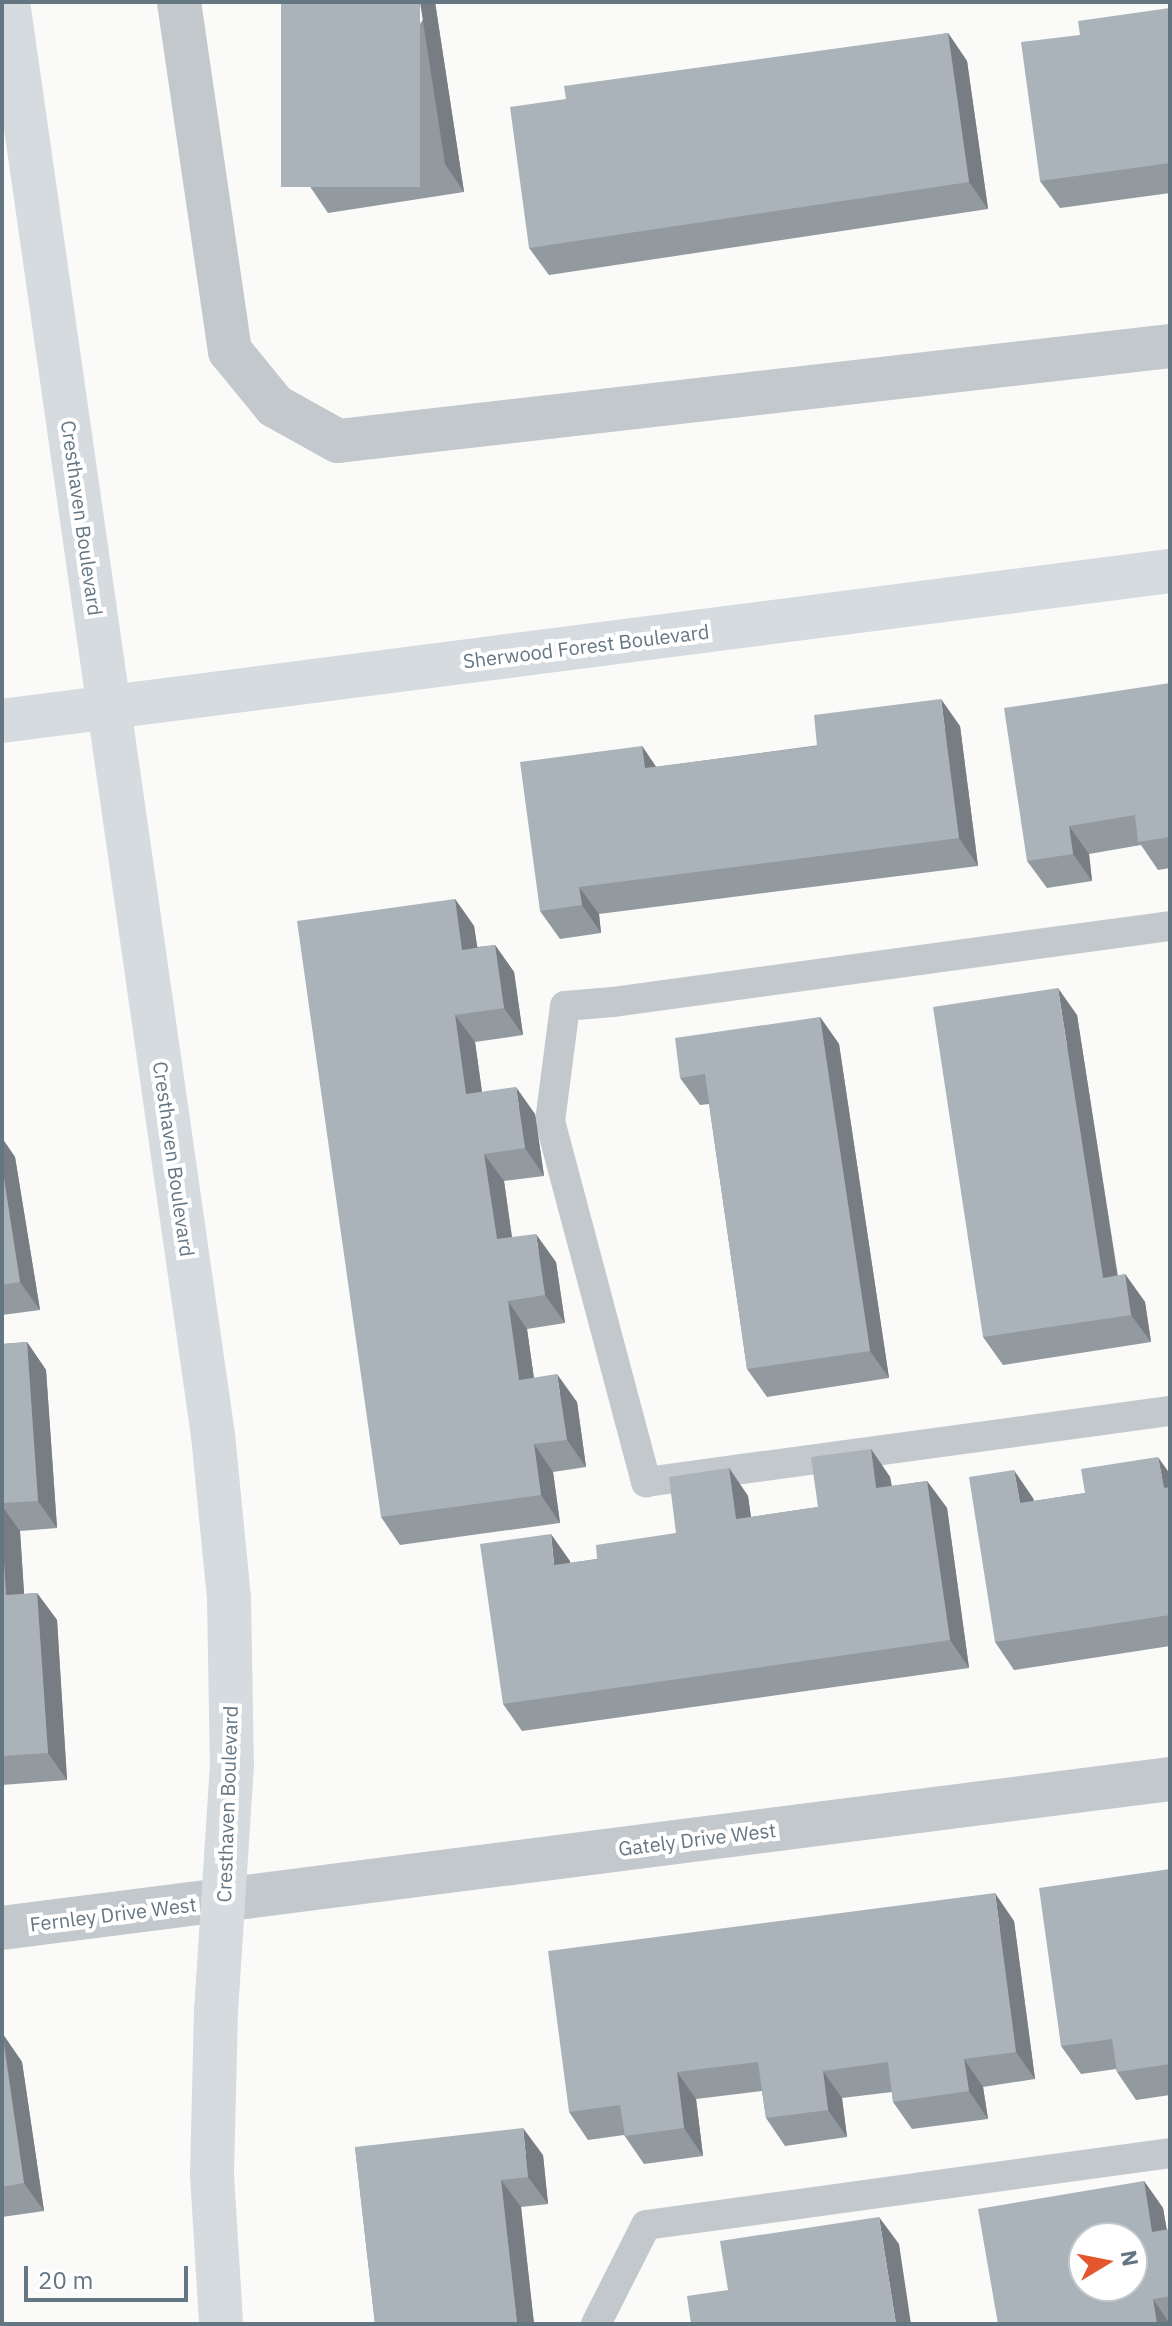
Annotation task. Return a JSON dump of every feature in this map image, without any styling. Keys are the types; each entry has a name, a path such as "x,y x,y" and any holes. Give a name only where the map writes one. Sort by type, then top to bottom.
{"street":[{"name":"Cresthaven Boulevard","path":"8,2 213,1435 227,1584 232,1764 216,2010 212,2175 221,2324"},
{"path":"179,2 230,351 275,406 338,441 1170,346"},
{"name":"Sherwood Forest Boulevard","path":"2,721 1170,571"},
{"name":"Gately Drive West","path":"225,1900 1170,1779"},
{"name":"Fernley Drive West","path":"2,1928 225,1900"}],"lane":[{"path":"1170,926 565,1006 550,1121 646,1482 1170,1411"},
{"path":"596,2324 646,2225 1170,2153"}],"building":[{"path":"281,2 420,2 420,187 281,187"},
{"path":"1170,8 1170,163 1040,181 1021,42 1080,35 1078,21"},
{"path":"948,33 969,182 529,248 510,107 566,99 564,86"},
{"path":"1170,683 1170,837 1138,842 1135,815 1069,826 1073,854 1027,861 1004,708"},
{"path":"941,699 959,838 579,887 582,905 540,911 520,762 642,746 645,768 817,746 814,715"},
{"path":"455,899 462,950 495,945 504,1008 455,1015 466,1094 516,1087 525,1148 484,1154 497,1239 536,1234 545,1295 508,1301 519,1380 557,1374 567,1440 534,1444 541,1495 381,1517 297,921"},
{"path":"1058,988 1103,1278 1125,1274 1131,1315 983,1337 933,1007"},
{"path":"820,1017 870,1351 747,1369 705,1074 680,1078 675,1038"},
{"path":"2,1166 20,1282 2,1285"},
{"path":"27,1342 38,1501 2,1503 2,1344"},
{"path":"871,1449 876,1488 927,1481 950,1640 503,1704 480,1544 551,1534 554,1565 597,1559 596,1545 676,1533 669,1477 729,1468 736,1519 818,1507 811,1457"},
{"path":"1158,1457 1164,1488 1170,1487 1170,1615 995,1642 969,1477 1014,1470 1020,1503 1085,1493 1081,1469"},
{"path":"2,1529 6,1595 37,1593 48,1753 2,1756"},
{"path":"1170,1869 1170,2064 1117,2072 1112,2039 1061,2046 1039,1888"},
{"path":"995,1893 1016,2052 964,2059 969,2091 893,2102 888,2062 823,2071 828,2110 766,2118 758,2062 677,2072 684,2128 625,2136 620,2105 569,2112 548,1951"},
{"path":"2,2034 24,2183 2,2187"},
{"path":"523,2128 528,2177 501,2180 517,2322 375,2324 355,2147"},
{"path":"1144,2181 1152,2232 1170,2229 1170,2296 1153,2299 1157,2324 998,2324 978,2209"},
{"path":"879,2217 896,2324 691,2324 687,2296 728,2290 720,2241"}]}
